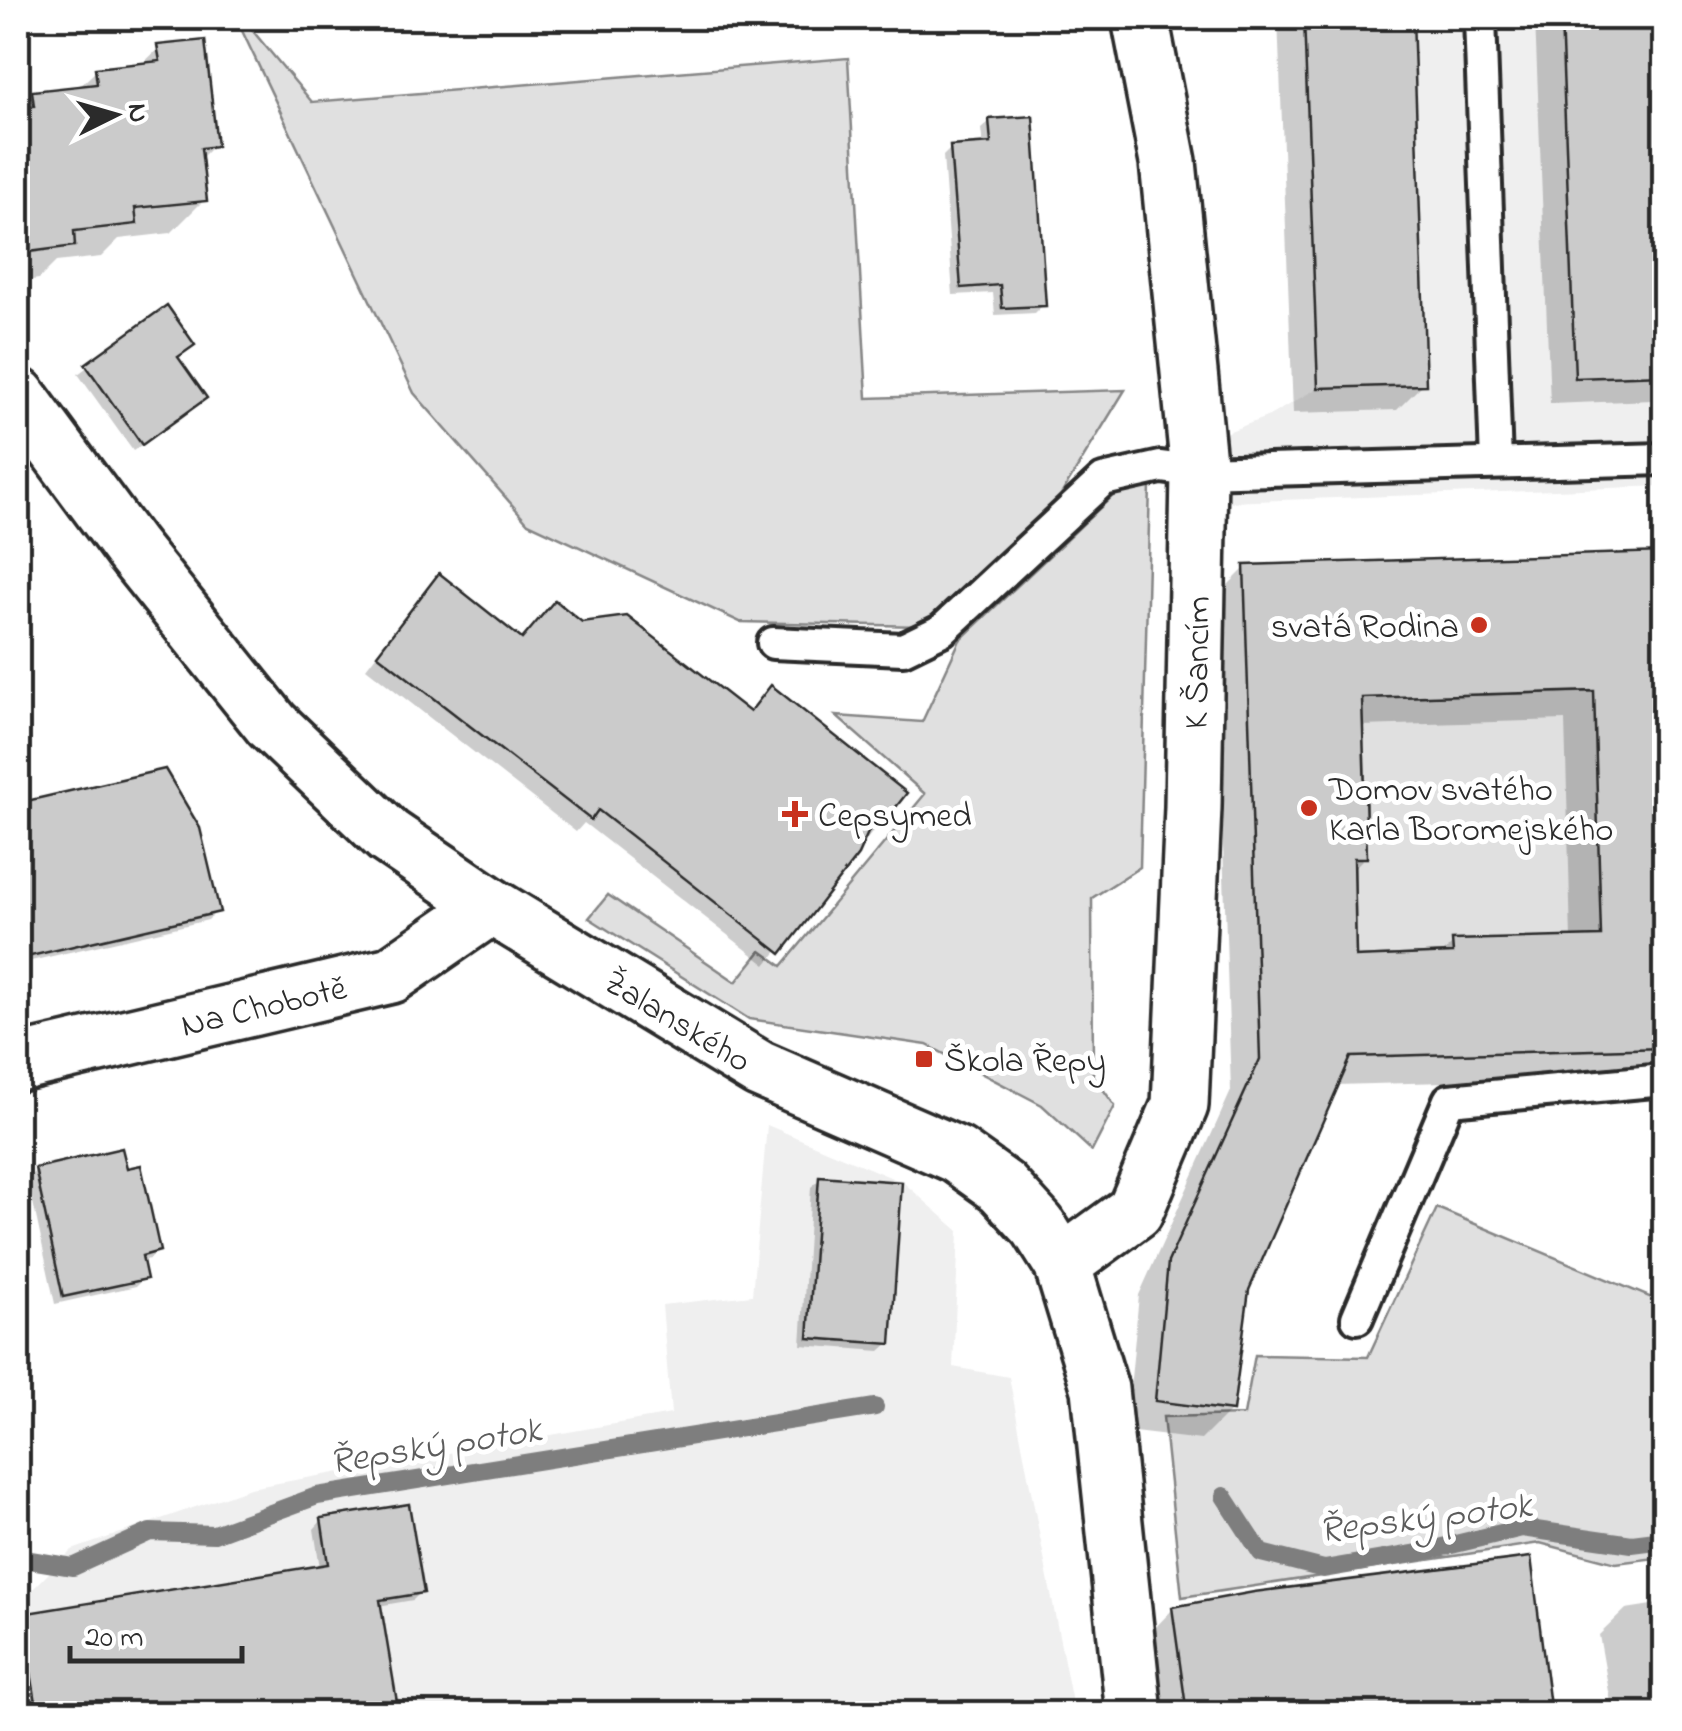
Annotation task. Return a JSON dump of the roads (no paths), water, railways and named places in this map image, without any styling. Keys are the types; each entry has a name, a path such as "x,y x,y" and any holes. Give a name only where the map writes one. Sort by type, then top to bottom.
{"street":[{"name":"K Šancím","path":"1062,1264 1134,1211 1180,1105 1193,808 1199,472 1168,162 1140,18"},
{"name":"Žalanského","path":"18,396 131,548 272,724 388,836 490,906 759,1069 970,1163 1002,1186 1030,1217 1062,1264 1100,1389 1134,1714"},
{"name":"Na Chobotě","path":"18,1063 391,975 490,906"}],"lane":[{"path":"1480,18 1496,464"},
{"path":"773,643 903,649 942,630 1104,480 1160,467 1199,472 1664,459"},
{"path":"1357,1318 1450,1100 1664,1080"}],"waterway":[{"name":"Řepský potok","path":"18,1558 73,1567 150,1532 214,1534 317,1496 875,1407"},
{"name":"Řepský potok","path":"1224,1496 1261,1553 1324,1569 1418,1553 1522,1528 1632,1544 1664,1540"}],"place":[{"name":"svatá Rodina","path":"1479,625"},
{"name":"Domov svatého Karla Boromejského","path":"1309,808"},
{"name":"Cepsymed","path":"795,814"},
{"name":"Škola Řepy","path":"924,1059"}]}
